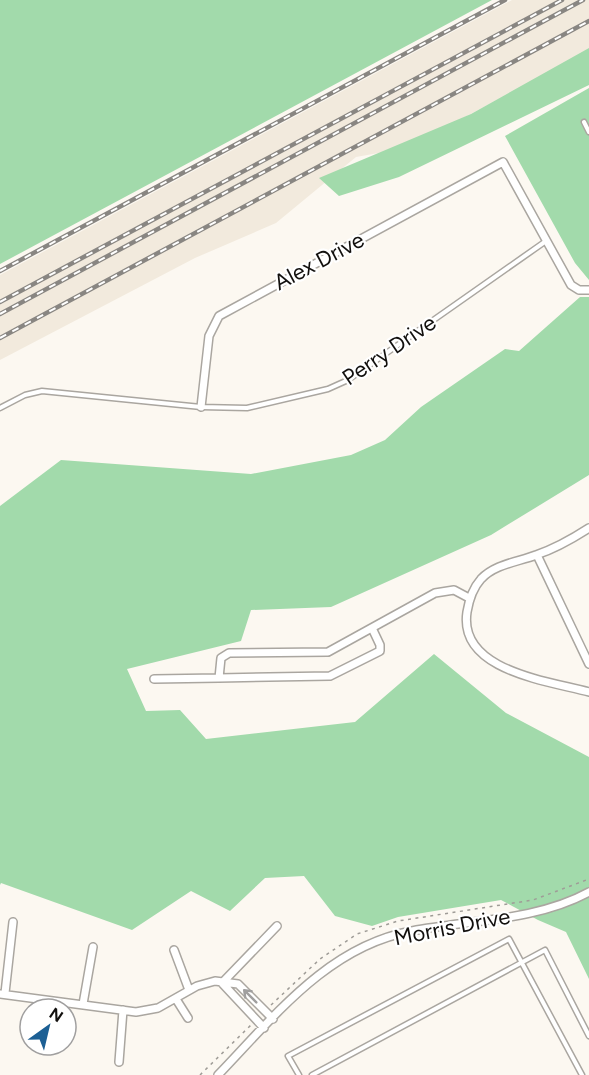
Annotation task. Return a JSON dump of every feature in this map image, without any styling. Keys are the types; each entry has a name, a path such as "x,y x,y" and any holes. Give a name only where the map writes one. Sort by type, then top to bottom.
{"street":[{"name":"Alex Drive","path":"201,407 209,336 219,316 503,162 546,241"},
{"path":"546,241 571,285 579,290 589,290"},
{"path":"589,528 537,555 499,567 481,579 469,598 466,620 471,639 481,653 500,667 589,692"},
{"path":"537,555 589,664"},
{"path":"219,678 221,658 229,653 328,652 435,593 454,590 469,598"},
{"path":"154,679 330,676 380,651 380,645 372,628"},
{"name":"Morris Drive","path":"218,1075 327,966 368,945 410,931 533,911 589,892"},
{"path":"13,922 3,993 33,997"},
{"path":"222,983 277,926"},
{"path":"83,1004 93,947"},
{"path":"174,950 189,990"},
{"path":"78,1003 136,1012 158,1008 189,990 215,981 237,984 273,1019"},
{"path":"222,983 264,1028"},
{"path":"176,999 188,1018"},
{"path":"119,1062 123,1010"}],"lane":[{"path":"584,122 589,131"},
{"name":"Perry Drive","path":"0,408 25,395 42,391 201,407 247,408 328,389 348,380 546,241"},
{"path":"298,1075 288,1056 509,939 583,1075 589,1072"},
{"path":"312,1075 545,950 589,1036"}],"path":[{"path":"265,1011 321,959 357,934 398,921 533,900 589,879"},
{"path":"200,1075 256,1020"}],"shaded area":[{"path":"512,0 589,0 589,51 407,148 356,157 276,223 195,258 0,360 0,275"}],"green space":[{"path":"0,0 492,0 0,264"},
{"path":"589,48 589,85 399,177 339,196 319,178 471,114"},
{"path":"589,88 589,280 575,263 505,136"},
{"path":"580,297 589,297 589,475 491,535 331,607 251,610 241,641 127,669 146,711 180,710 206,739 355,722 434,654 506,713 589,757 589,979 566,932 501,900 398,917 372,926 335,916 304,876 265,878 230,911 191,891 132,930 1,883 0,885 0,506 61,460 251,474 351,455 385,440 421,407 505,349 519,351"}],"railway":[{"path":"0,271 505,0"},
{"path":"0,302 562,0"},
{"path":"0,314 583,0"},
{"path":"0,338 589,21"}]}
